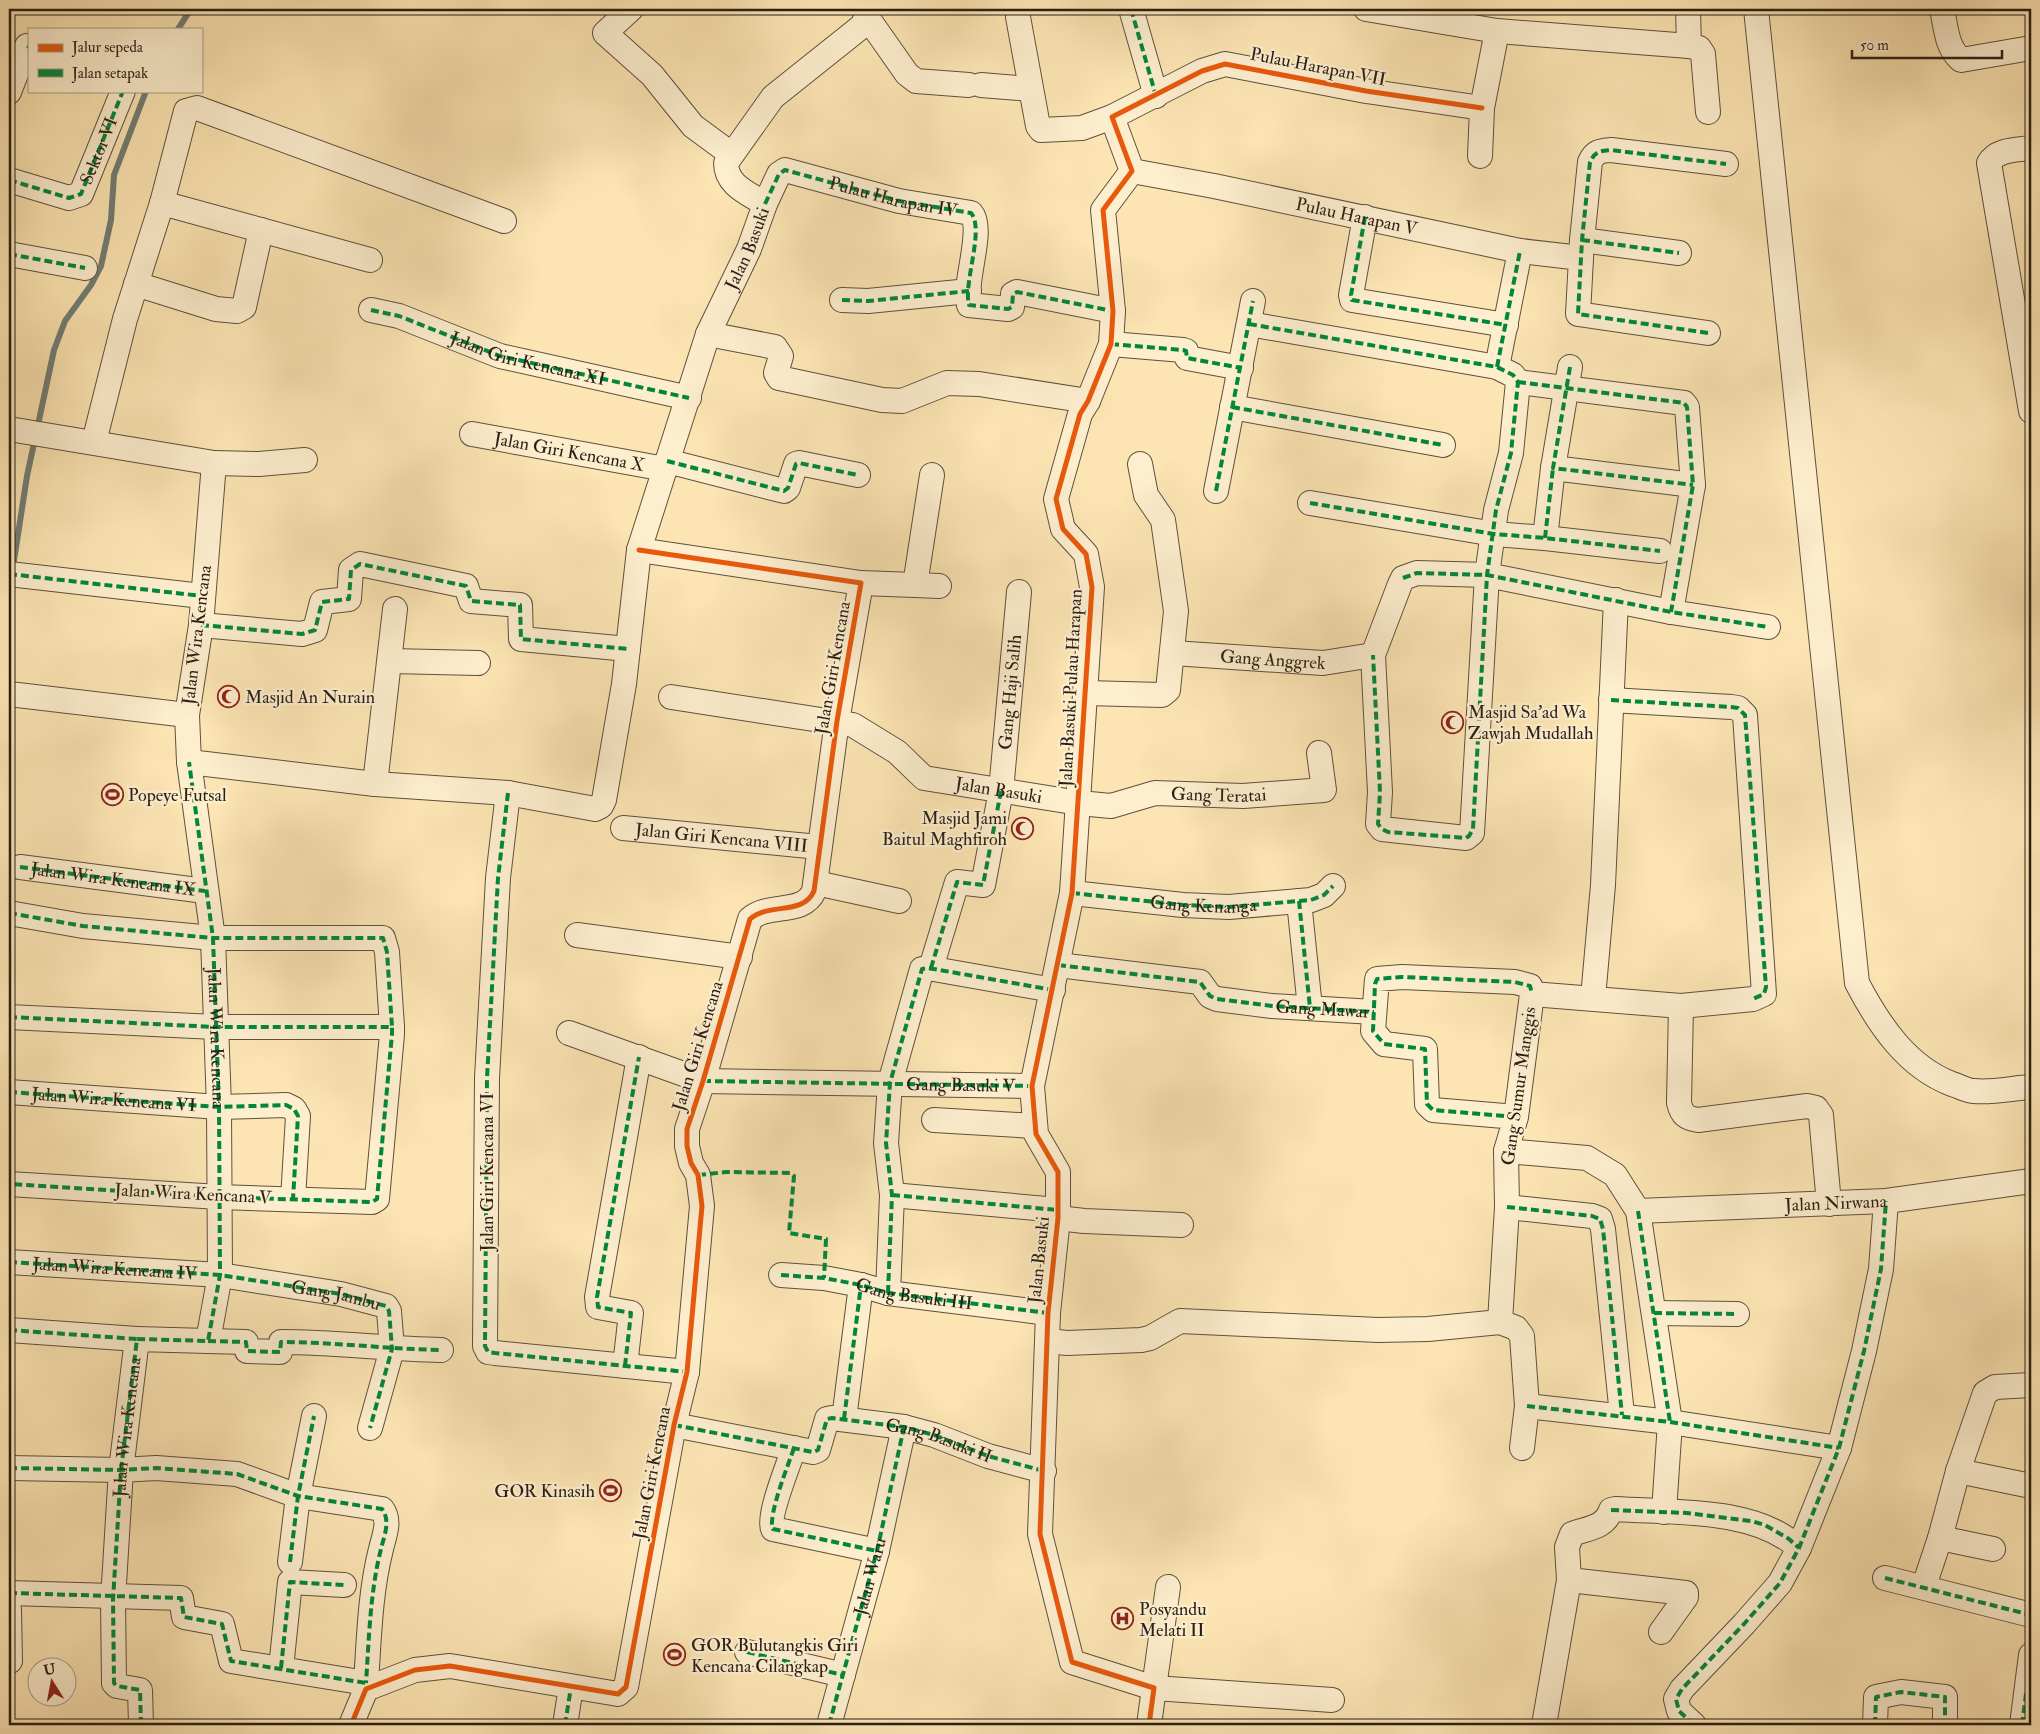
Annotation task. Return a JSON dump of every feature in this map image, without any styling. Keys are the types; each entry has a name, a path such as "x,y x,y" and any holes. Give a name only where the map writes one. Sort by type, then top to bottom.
{"street":[{"path":"631,9 605,33 652,75 692,126 731,154 774,97 862,26 869,13 907,74 916,81 1031,89"},
{"path":"1018,17 1038,126 1041,130 1082,128 1112,117 1156,96 1131,9"},
{"path":"1366,9 1497,31 1699,48 1703,54 1708,112"},
{"path":"1688,9 1689,46"},
{"path":"1756,9 1857,983 1872,1012 1893,1039 1914,1061 1933,1076 1973,1091 2031,1087"},
{"path":"1942,9 1950,45 1953,53 1960,60 2031,48"},
{"path":"1480,156 1482,108 1497,31"},
{"path":"9,92 22,44"},
{"name":"Pulau Harapan VII","path":"1156,96 1202,71 1225,64 1366,91 1482,108"},
{"name":"Sektor VI","path":"9,180 69,198 81,194 123,92"},
{"path":"94,442 136,284 162,203 186,111 197,108 504,221"},
{"path":"1112,117 1132,171"},
{"path":"2031,148 1998,153 1992,157 1989,163 2031,411"},
{"path":"1708,333 1578,314 1581,249 1590,162 1593,155 1599,151 1611,150 1726,164"},
{"name":"Jalan Basuki","path":"508,793 595,809 601,806 604,800 628,649 639,550 708,334 749,249 764,204 731,182 726,173 726,163 731,154"},
{"name":"Pulau Harapan IV","path":"764,204 779,174 785,170 899,201 971,213 975,224 968,291"},
{"name":"Pulau Harapan V","path":"1132,171 1365,217 1520,251 1581,249 1679,252"},
{"name":"Jalan Basuki Pulau Harapan","path":"1079,803 1092,587 1086,554 1064,530 1056,499 1080,414 1088,401 1111,344 1113,311 1103,210 1132,171"},
{"path":"162,203 370,260"},
{"path":"1365,217 1350,296 1352,300 1356,303 1506,325"},
{"path":"136,284 216,309 237,311 244,307 260,230"},
{"path":"1497,367 1520,251"},
{"path":"9,254 84,268"},
{"path":"842,300 868,301 968,291 968,303 972,306 1008,308 1012,307 1013,294 1017,292 1113,311"},
{"name":"Jalan Giri Kencana XI","path":"371,310 399,316 500,356 689,398"},
{"path":"1216,491 1251,313 1497,367 1513,376 1518,382 1511,453 1496,510 1487,575 1473,829 1466,838 1388,832 1378,824 1380,792 1373,654 1403,578 1417,574 1487,575 1671,612 1768,627"},
{"path":"708,334 775,347 781,356 776,373 779,378 882,400 902,401 947,383 979,384 1088,401"},
{"path":"1111,344 1183,350 1186,351 1186,358 1241,368"},
{"path":"1518,382 1569,378 1684,403 1688,410 1693,485 1671,612"},
{"path":"1545,538 1553,468 1569,378"},
{"path":"1232,407 1443,445"},
{"path":"26,431 214,463 259,464 305,460"},
{"name":"Jalan Giri Kencana X","path":"472,434 666,465 784,491 788,488 796,464 800,463 858,475"},
{"name":"Jalan Wira Kencana","path":"141,1725 140,1690 117,1686 114,1683 113,1596 121,1470 137,1339 208,1341 220,1275 219,1107 213,938 205,891 190,762 187,715 201,625 214,463"},
{"path":"1085,693 1162,695 1168,690 1176,611 1163,520 1146,495 1140,464"},
{"path":"1553,468 1693,485"},
{"path":"914,585 932,475"},
{"path":"1310,503 1494,534 1660,551"},
{"name":"Jalan Giri Kencana","path":"639,550 861,583 939,586"},
{"path":"201,625 302,634 315,630 322,602 349,599 351,570 360,564 466,586 472,601 520,605 521,639 628,649"},
{"path":"15,576 202,596"},
{"name":"Jalan Giri Kencana","path":"366,1686 415,1670 450,1666 618,1694 626,1686 674,1425 687,1372 702,1206 698,1175 691,1163 687,1146 687,1129 703,1081 750,919 758,912 768,909 804,904 810,900 816,883 837,721 861,583"},
{"name":"Gang Haji Salih","path":"931,968 957,882 983,885 1002,791 1019,592"},
{"path":"1593,998 1603,885 1616,600"},
{"path":"375,784 395,609"},
{"name":"Gang Anggrek","path":"1173,653 1323,663 1373,654"},
{"path":"390,661 478,663"},
{"path":"9,694 187,715"},
{"name":"Jalan Basuki","path":"671,697 837,721 853,725 897,752 924,778 1079,803 1072,893 1032,1086 1036,1134 1058,1172 1058,1214 1048,1313 1044,1471 1040,1534 1072,1662 1154,1688"},
{"path":"1374,1012 1377,979 1385,978 1515,982 1530,986 1532,994 1681,1006 1752,999 1764,994 1766,987 1746,715 1738,708 1731,707 1611,700"},
{"name":"Gang Teratai","path":"1079,803 1111,806 1155,793 1243,796 1324,790 1319,753"},
{"path":"190,762 375,784 508,793"},
{"name":"Jalan Giri Kencana VI","path":"508,793 498,878 487,1078 485,1346 488,1352 495,1353 687,1372"},
{"name":"Jalan Giri Kencana VIII","path":"623,828 820,847"},
{"name":"Jalan Wira Kencana IX","path":"20,867 205,891"},
{"path":"816,883 899,900"},
{"name":"Gang Kenanga","path":"1072,893 1183,905 1228,907 1300,901 1324,895 1333,886"},
{"path":"1300,901 1310,1008"},
{"path":"9,913 84,926 213,938 383,938 387,952 392,1027 215,1027 9,1017"},
{"path":"577,935 740,957"},
{"name":"Gang Mawar","path":"1058,965 1200,982 1210,996 1217,999 1272,1006 1374,1012 1372,1031 1384,1044 1425,1049 1428,1104 1433,1110 1516,1116"},
{"path":"888,1293 892,1195 886,1143 890,1082 922,970 931,968 1052,990"},
{"name":"Gang Sumur Manggis","path":"1500,1322 1507,1207 1506,1151 1516,1116 1532,994"},
{"path":"1681,1006 1679,1103 1682,1114 1698,1120 1807,1106 1816,1108 1821,1115 1829,1204"},
{"name":"Jalan Wira Kencana V","path":"9,1184 219,1197 368,1202 377,1199 392,1027"},
{"path":"569,1033 703,1081 890,1082"},
{"path":"625,1366 631,1313 598,1307 597,1297 639,1057"},
{"name":"Gang Basuki V","path":"890,1082 1032,1086"},
{"name":"Jalan Wira Kencana VI","path":"9,1092 219,1107 286,1105 294,1109 298,1116 292,1199"},
{"path":"934,1120 1036,1126"},
{"path":"1506,1151 1587,1158 1615,1175 1638,1210 1670,1422 1664,1512"},
{"name":"Jalan Nirwana","path":"1638,1210 1886,1201 2031,1181"},
{"path":"892,1195 1058,1214 1084,1221 1181,1225"},
{"path":"1694,1725 1679,1711 1676,1699 1682,1689 1744,1624 1780,1582 1799,1548 1838,1448 1864,1351 1882,1269 1886,1201"},
{"path":"1507,1207 1592,1216 1600,1219 1603,1230 1622,1415"},
{"name":"Jalan Wira Kencana IV","path":"9,1262 220,1275"},
{"name":"Gang Jambu","path":"220,1275 341,1294 386,1306 389,1311 392,1349 370,1428"},
{"name":"Gang Basuki III","path":"781,1275 824,1278 861,1284 888,1293 1048,1313"},
{"path":"674,1425 813,1452 818,1450 825,1423 838,1418 861,1284"},
{"path":"1654,1313 1737,1314"},
{"path":"1048,1341 1067,1343 1141,1340 1150,1338 1180,1322 1378,1330 1500,1322 1516,1328 1522,1336 1527,1406 1522,1448"},
{"path":"9,1330 137,1339"},
{"path":"208,1341 246,1342 247,1351 263,1352 280,1352 281,1342 332,1342 392,1349 441,1350"},
{"path":"1924,1586 1940,1538 1958,1471 1985,1393 1995,1387 2031,1386"},
{"path":"1527,1406 1622,1415 1838,1448"},
{"path":"290,1562 298,1496 314,1416"},
{"name":"Gang Basuki II","path":"838,1418 904,1427 934,1435 988,1456 1044,1471"},
{"name":"Jalan Waru","path":"829,1725 877,1552 904,1427"},
{"path":"794,1448 771,1524 774,1529 877,1552"},
{"path":"9,1468 192,1470 238,1474 298,1496 382,1509 386,1515 387,1526 378,1559 366,1686 351,1725"},
{"path":"1958,1471 2031,1486"},
{"path":"1544,1725 1569,1580 1567,1547 1572,1534 1603,1524 1611,1510 1615,1509 1687,1513 1751,1521 1765,1525 1789,1539 1799,1548"},
{"path":"1940,1538 1994,1549"},
{"path":"1885,1578 2030,1612"},
{"path":"1569,1580 1686,1593 1682,1603 1661,1632"},
{"path":"281,1668 290,1582 344,1586"},
{"path":"1149,1725 1168,1588"},
{"path":"9,1593 181,1598 184,1617 222,1624 230,1660 281,1668 366,1686"},
{"path":"9,1609 10,1661"},
{"path":"747,1652 843,1675"},
{"path":"2022,1725 2031,1655"},
{"path":"565,1725 571,1687"},
{"path":"1154,1688 1332,1700"},
{"path":"1875,1725 1876,1696 1901,1692 1945,1697 1945,1725"}],"waterway":[{"path":"179,28 191,9"},
{"path":"9,593 27,476 54,350 65,321 91,285 101,266 111,220 114,175 146,92"}],"marked path":[{"path":"1131,9 1156,96"},
{"path":"9,180 69,198 81,194 123,92"},
{"path":"1708,333 1578,314 1582,240 1590,162 1598,152 1611,150 1726,164"},
{"path":"765,204 779,174 785,170 899,201 971,213 975,221 976,231 969,284 969,305 1008,309 1012,307 1013,294 1017,292 1113,311"},
{"path":"1365,217 1351,295 1352,300 1506,325"},
{"path":"1582,240 1679,253"},
{"path":"1497,367 1520,251"},
{"path":"9,254 85,268"},
{"path":"842,300 868,301 969,291"},
{"path":"1216,491 1253,301"},
{"path":"371,310 399,316 500,356 689,398"},
{"path":"1249,324 1497,367 1513,375 1518,382 1511,453 1496,510 1487,575 1473,829 1466,838 1388,832 1378,824 1380,792 1373,655"},
{"path":"1111,344 1183,350 1186,351 1187,358 1241,368"},
{"path":"1570,367 1553,468 1693,485"},
{"path":"1518,382 1684,403 1687,407 1693,485 1671,612"},
{"path":"1232,407 1443,445"},
{"path":"667,461 784,491 788,488 796,464 799,463 858,475"},
{"path":"1545,538 1553,468"},
{"path":"1310,503 1494,534 1660,551"},
{"path":"201,625 302,634 315,630 322,602 349,599 351,570 360,564 466,586 471,601 520,605 521,639 628,649"},
{"path":"1403,578 1417,573 1487,575 1671,612 1768,627"},
{"path":"9,574 202,596"},
{"path":"1611,700 1731,707 1738,708 1745,715 1766,987 1764,994 1753,999"},
{"path":"141,1725 140,1690 117,1686 114,1683 113,1600 121,1470 137,1339 208,1341 220,1275 219,1107 213,938 189,762"},
{"path":"931,968 957,882 983,885 1001,791"},
{"path":"508,793 498,878 487,1078 485,1346 488,1352 495,1353 687,1372"},
{"path":"20,867 205,891"},
{"path":"1072,893 1183,905 1229,907 1311,900 1324,895 1333,886"},
{"path":"1299,901 1310,1008"},
{"path":"9,913 83,926 213,938 383,938 387,952 392,1027"},
{"path":"1058,965 1200,982 1210,996 1217,999 1272,1006 1374,1012"},
{"path":"888,1293 892,1195 886,1143 890,1083 922,969 928,968 1053,990"},
{"path":"1516,1117 1433,1110 1427,1104 1425,1049 1384,1044 1373,1031 1375,984 1377,979 1402,977 1515,982 1530,986 1532,994"},
{"path":"9,1017 215,1027 392,1027 377,1199 372,1202 219,1197 9,1184"},
{"path":"625,1366 631,1313 598,1307 597,1297 639,1057"},
{"path":"703,1081 1032,1086"},
{"path":"9,1092 219,1107 286,1105 294,1109 298,1116 293,1199"},
{"path":"698,1175 726,1172 791,1173 794,1176 789,1233 826,1239 824,1278"},
{"path":"892,1195 1058,1210"},
{"path":"1694,1725 1679,1711 1676,1699 1682,1689 1780,1583 1799,1548 1839,1448 1864,1351 1881,1269 1886,1201"},
{"path":"1507,1207 1592,1216 1600,1219 1603,1229 1622,1415"},
{"path":"1638,1211 1670,1422"},
{"path":"9,1262 220,1275 341,1294 386,1306 389,1311 392,1349 370,1428"},
{"path":"781,1275 824,1278 861,1285 888,1293 1048,1313"},
{"path":"844,1419 861,1285"},
{"path":"1654,1313 1737,1314"},
{"path":"9,1330 137,1339"},
{"path":"208,1341 246,1342 247,1351 280,1352 281,1342 441,1350"},
{"path":"1527,1406 1670,1422 1839,1448"},
{"path":"290,1562 298,1496 314,1416"},
{"path":"674,1425 813,1452 818,1450 827,1419 832,1418 904,1427 934,1435 988,1456 1044,1471"},
{"path":"829,1725 877,1551 904,1427"},
{"path":"794,1448 773,1513 773,1529 877,1551"},
{"path":"9,1468 121,1470 156,1468 237,1474 298,1496 382,1509 386,1518 386,1529 377,1565 372,1599 366,1683"},
{"path":"1611,1510 1687,1513 1751,1521 1765,1525 1789,1539 1799,1548"},
{"path":"1885,1578 2031,1615"},
{"path":"281,1668 290,1582 344,1585"},
{"path":"9,1593 181,1598 184,1617 222,1624 231,1661 366,1683 366,1689"},
{"path":"9,1609 10,1661"},
{"path":"747,1652 843,1675"},
{"path":"2022,1725 2031,1655"},
{"path":"565,1725 571,1687"},
{"path":"1875,1725 1876,1697 1901,1692 1945,1697 1945,1725"}],"cycle path":[{"path":"1149,1725 1154,1688 1072,1662 1040,1534 1048,1313 1058,1218 1058,1172 1036,1134 1032,1086 1072,893 1092,587 1086,554 1063,529 1056,499 1080,414 1088,401 1111,344 1113,311 1103,210 1132,171 1112,117 1202,71 1225,64 1366,91 1482,108"},
{"path":"351,1725 366,1689 415,1670 450,1666 618,1694 626,1687 674,1425 687,1372 702,1206 698,1175 691,1163 687,1146 687,1129 703,1081 750,919 766,911 802,904 809,899 814,891 837,721 861,583 639,550"}],"place":[{"name":"Masjid An Nurain","path":"229,697"},
{"name":"Masjid Sa'ad Wa Zawjah Mudallah","path":"1452,722"},
{"name":"Popeye Futsal","path":"112,795"},
{"name":"Masjid Jami Baitul Maghfiroh","path":"1023,828"},
{"name":"GOR Kinasih","path":"611,1491"},
{"name":"Posyandu Melati II","path":"1123,1619"},
{"name":"GOR Bulutangkis Giri Kencana Cilangkap","path":"675,1655"}]}
